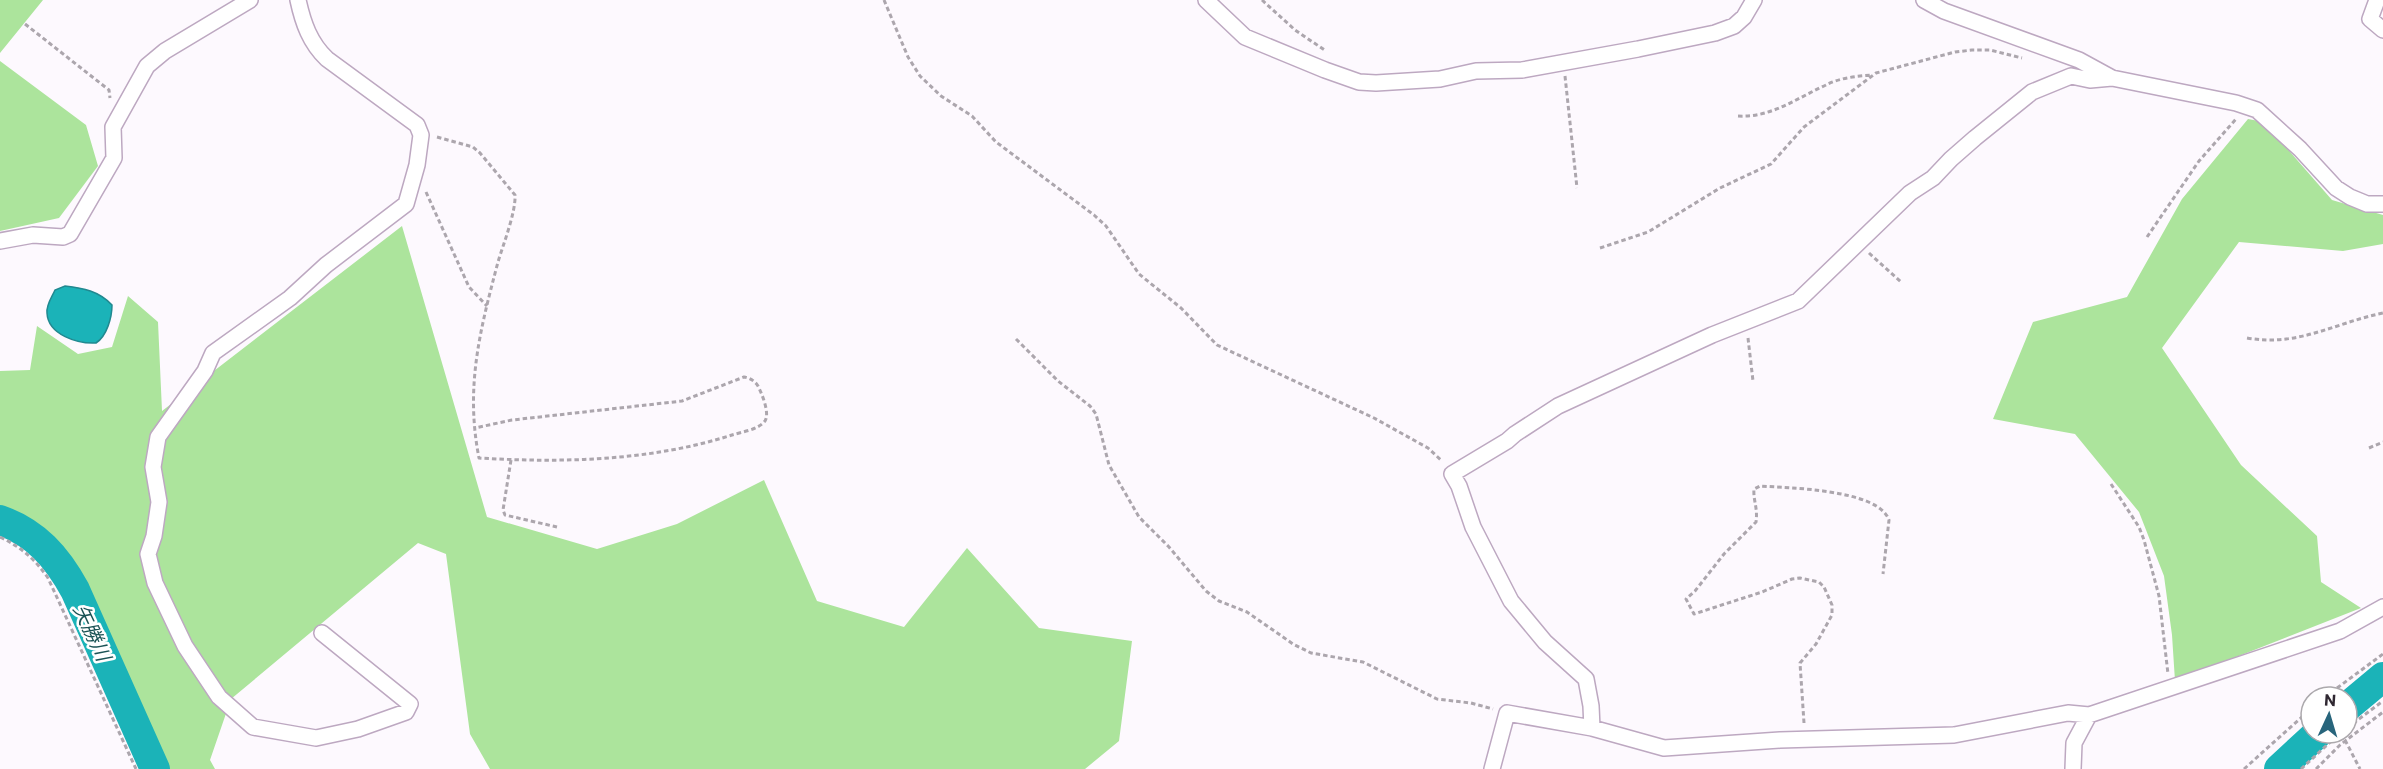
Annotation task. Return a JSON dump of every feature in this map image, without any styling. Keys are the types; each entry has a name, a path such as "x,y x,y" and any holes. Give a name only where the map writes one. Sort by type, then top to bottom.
{"street":[{"path":"0,241 33,236 63,237 70,234 114,158 113,127 147,66 165,51 250,0"},
{"path":"298,0 305,29 316,49 417,125 421,135 417,165 406,204 326,265 290,298 213,353 205,371 158,437 153,467 159,502 154,536 148,554 155,583 185,646 219,697 253,728 316,738 358,729 406,712 410,704 322,633"},
{"path":"1206,0 1245,37 1359,82 1395,83 1440,79 1476,71 1522,70 1715,33 1734,26 1744,17 1754,0"},
{"path":"1924,0 1952,14 2079,60 2112,78"},
{"path":"2377,0 2370,19 2383,30"},
{"path":"1592,728 1586,679 1545,642 1511,601 1473,527 1459,486 1452,474 1507,441 1558,406 1747,321 1798,301 1910,193 1934,178 1951,159 2032,92 2071,76 2090,80 2112,78 2258,110 2270,119 2336,188 2350,198 2367,204 2383,204"},
{"path":"1492,769 1507,713 1592,728 1664,748 1811,739 1954,735 2068,713 2089,716 2340,631 2383,607"},
{"path":"2073,769 2074,743 2089,716"}],"path":[{"path":"884,0 908,57 921,76 941,96 972,116 996,142 1106,226 1139,274 1181,308 1217,345 1374,418 1414,440 1441,460 1452,474"},
{"path":"1262,0 1295,30 1333,55"},
{"path":"25,24 109,90 110,103"},
{"path":"1738,116 1752,117 1766,113 1828,83 1874,74 1955,52 1990,50 2029,60"},
{"path":"1563,62 1577,188"},
{"path":"1600,248 1648,232 1720,188 1771,164 1804,127 1874,74"},
{"path":"2147,237 2199,161 2239,115 2243,105"},
{"path":"420,132 473,147 515,195 478,341 474,374 475,428 479,458 574,461 673,451 712,442 755,428 764,422 767,416 757,383 744,377 682,400 512,420 475,428"},
{"path":"426,192 464,278 473,292 487,306"},
{"path":"1857,243 1901,282"},
{"path":"2247,338 2268,341 2296,338 2383,313"},
{"path":"1747,321 1753,381"},
{"path":"1016,339 1058,381 1090,406 1096,414 1109,465 1139,517 1169,547 1206,591 1219,601 1247,612 1293,644 1311,653 1363,662 1437,699 1471,703 1507,713"},
{"path":"2369,448 2383,442"},
{"path":"511,460 503,510 505,515 557,527"},
{"path":"2110,484 2134,518 2144,540 2159,596 2169,689"},
{"path":"1811,739 1804,727 1800,663 1816,644 1832,615 1832,605 1824,587 1819,582 1810,579 1792,579 1762,592 1694,614 1686,599 1724,554 1756,522 1757,501 1754,489 1760,486 1834,492 1849,495 1882,510 1889,520 1883,574"},
{"path":"0,537 20,547 39,565 48,578 136,769"},
{"path":"2341,685 2383,654"},
{"path":"2359,719 2383,701"},
{"path":"2359,730 2383,712"},
{"path":"2244,769 2299,720"},
{"path":"2301,769 2327,745"},
{"path":"2316,769 2341,745"},
{"path":"2347,745 2360,769"}],"green space":[{"path":"0,0 43,0 0,53"},
{"path":"0,61 86,125 98,166 59,218 0,231"},
{"path":"2248,119 2264,122 2332,200 2383,215 2383,244 2343,251 2239,242 2162,348 2241,465 2317,536 2321,582 2361,608 2175,681 2172,635 2164,576 2139,512 2075,434 1993,419 2033,322 2127,297 2182,199"},
{"path":"402,226 487,517 597,549 677,524 764,480 817,601 904,627 967,548 1039,628 1132,641 1119,741 1085,769 490,769 470,734 446,554 418,543 231,699 210,760 215,769 166,769 36,523 0,510 0,371 30,370 37,326 78,354 112,347 128,296 158,322 162,411"}],"water":[{"path":"65,286 90,291 102,296 112,305 108,326 96,343 81,342 65,337 49,321 47,310 55,290"}],"waterway":[{"name":"矢勝川","path":"0,520 13,525 35,539 53,557 68,578 155,769"},
{"name":"矢勝川","path":"2359,697 2383,677"},
{"name":"矢勝川","path":"2279,769 2305,745"}]}
